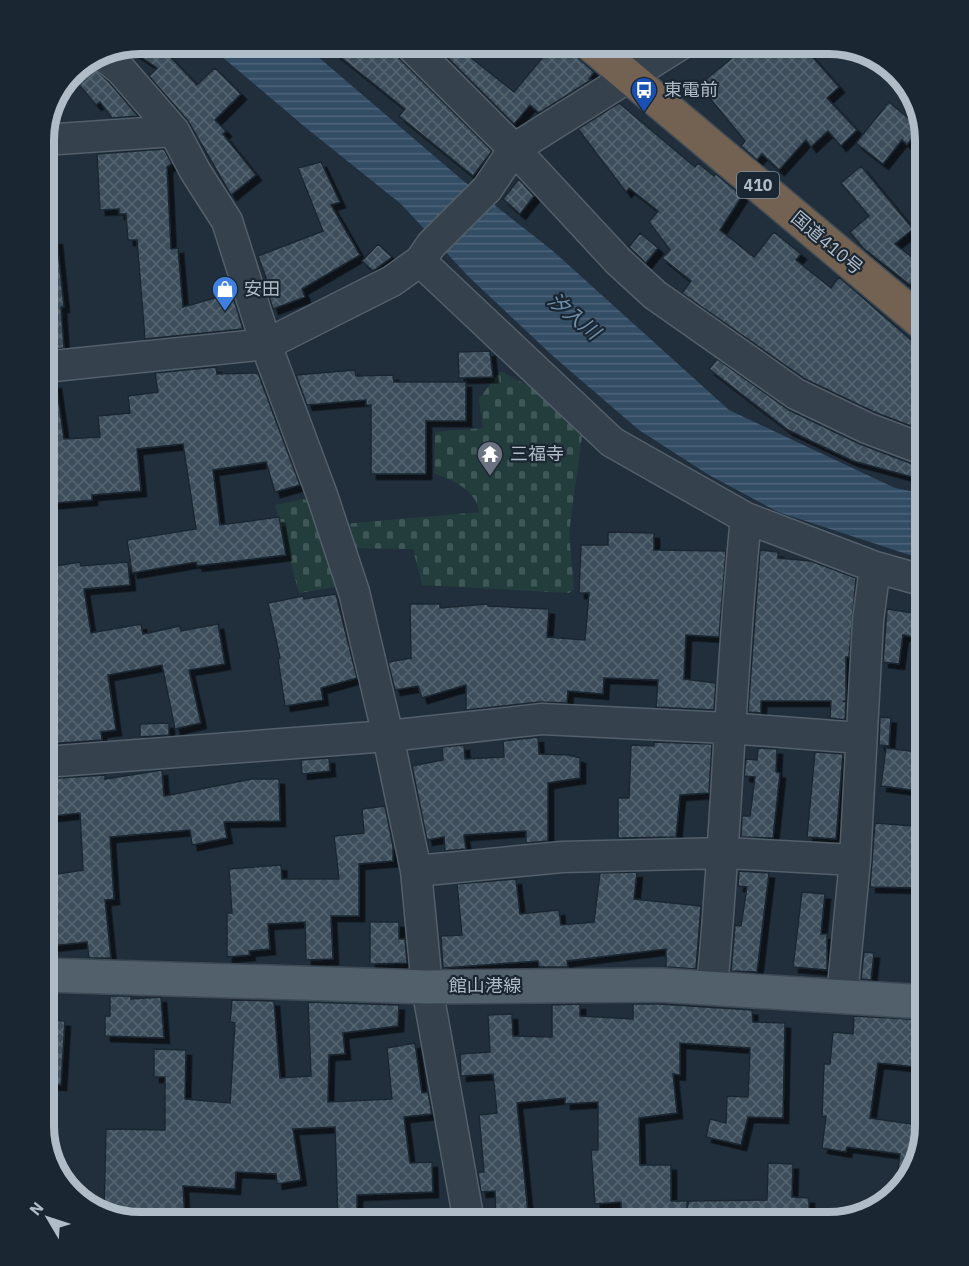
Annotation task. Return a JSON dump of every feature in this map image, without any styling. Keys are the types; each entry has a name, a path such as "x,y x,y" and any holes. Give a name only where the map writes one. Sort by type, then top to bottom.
{"highway":[{"name":"国道410号","path":"614,54 634,62 915,315"}],"main road":[{"name":"館山港線","path":"54,975 427,987 660,985 915,1001"}],"street":[{"path":"419,54 514,149 618,261 655,295 796,394 867,428 915,446"},
{"path":"54,366 267,344 392,281 425,253 487,189 514,149 634,62 655,54"},
{"path":"109,60 122,70 174,130 195,171 227,221 267,344 354,592 388,736 416,871 427,987 467,1212"},
{"path":"54,139 174,130"},
{"path":"425,253 612,442 746,518 875,567 915,578"},
{"path":"712,987 725,853 728,728 746,518"},
{"path":"842,996 855,860 868,621 875,567"},
{"path":"54,761 388,736 542,719 728,728 860,738"},
{"path":"416,871 562,857 725,853 855,860"}],"green space":[{"path":"500,371 527,385 583,429 569,533 574,589 569,593 422,585 413,549 348,548 344,524 479,512 477,504 468,492 456,483 434,473 435,432 483,428 479,399"},
{"path":"304,499 315,505 341,586 299,593 275,505"}],"water":[{"name":"汐入川","path":"219,54 315,54 461,179 553,251 729,410 895,488 915,492 915,557 778,512 709,475 639,430 554,357 469,277 401,204"}],"building":[{"path":"137,54 168,54 197,85 215,68 241,94 215,120 226,131 223,134 256,175 231,195 188,121 149,76 157,68"},
{"path":"336,54 396,54 492,151 473,176 399,116 405,109"},
{"path":"444,54 466,54 514,92 546,54 569,54 574,57 575,55 594,72 589,79 591,80 539,113 530,105 514,124"},
{"path":"737,54 810,54 839,87 827,98 857,130 841,146 828,131 811,147 806,140 779,170 762,154 757,160 741,146 745,141 699,85"},
{"path":"94,68 138,116 112,118 100,102 96,105 77,82"},
{"path":"889,102 913,122 915,135 907,145 902,140 883,164 856,143"},
{"path":"619,103 695,167 698,163 714,176 716,174 742,196 720,230 754,257 774,232 801,254 796,260 831,288 839,277 915,343 915,428 874,412 805,379 682,293 691,281 662,258 670,250 649,222 658,211 629,188 626,192 578,129"},
{"path":"164,149 172,164 167,167 171,249 178,248 183,307 232,293 243,329 145,339 137,240 128,240 126,214 119,214 119,209 100,210 97,154"},
{"path":"321,162 340,202 331,205 360,255 302,289 305,297 273,309 265,284 268,283 258,256 323,231 298,168"},
{"path":"861,166 913,229 895,244 915,259 915,279 910,285 863,248 850,232 869,216 841,183"},
{"path":"519,179 534,196 520,214 503,199"},
{"path":"640,233 658,248 646,263 629,247"},
{"path":"54,239 57,239 64,307 61,307 64,348 54,349"},
{"path":"378,244 392,257 373,271 362,261"},
{"path":"490,351 493,377 459,378 458,352"},
{"path":"717,359 789,410 860,444 915,465 912,477 853,461 788,430 709,369"},
{"path":"216,367 217,374 258,373 300,485 275,492 266,462 213,470 220,525 279,517 286,555 197,566 196,562 132,573 127,540 196,529 183,444 137,449 141,491 92,495 92,500 54,503 54,383 56,383 64,439 100,437 98,416 130,413 128,396 158,392 155,373"},
{"path":"355,370 356,376 393,375 394,382 466,382 466,421 426,421 426,474 371,474 371,405 366,405 366,400 307,405 296,375"},
{"path":"608,532 654,533 654,550 726,551 719,637 686,635 684,679 716,683 714,710 656,707 658,680 604,678 603,694 568,691 567,703 540,702 466,710 466,685 422,698 418,686 395,690 388,662 411,658 410,604 440,604 440,608 488,604 488,606 549,609 547,637 585,640 589,593 579,593 581,545 608,545"},
{"path":"760,550 778,552 778,558 811,561 856,578 849,657 846,657 846,701 843,701 846,702 845,720 830,718 831,701 761,701 761,713 748,712"},
{"path":"80,562 81,566 128,562 130,585 84,589 91,633 141,624 143,634 180,626 181,631 218,624 225,664 189,670 201,723 175,729 162,665 108,675 116,730 101,732 102,740 54,743 54,566"},
{"path":"336,594 357,678 321,688 323,700 285,706 278,659 280,658 268,603 303,596 304,599"},
{"path":"887,609 915,613 915,637 903,635 899,664 883,662"},
{"path":"880,717 891,718 889,746 879,745"},
{"path":"169,723 169,735 140,737 140,724"},
{"path":"538,737 539,754 569,755 580,758 580,778 548,783 548,841 526,843 526,831 464,835 466,849 445,851 444,837 427,840 412,766 443,760 442,747 464,745 465,759 504,757 503,741"},
{"path":"654,742 712,744 709,793 680,795 676,837 618,838 618,798 629,798 631,745 654,746"},
{"path":"758,748 777,749 776,772 780,773 773,838 741,837 742,816 750,816 755,777 744,776 746,759 757,760"},
{"path":"886,748 915,752 915,791 881,786"},
{"path":"815,752 843,754 836,839 807,837"},
{"path":"329,758 330,771 302,774 301,760"},
{"path":"162,770 164,796 252,779 279,779 280,821 224,822 227,838 192,845 190,830 110,837 114,899 105,900 111,958 89,958 87,942 54,946 54,874 83,870 80,813 54,816 54,778 105,775 105,779"},
{"path":"385,806 393,846 393,861 359,864 359,916 331,916 333,959 306,960 305,922 268,924 270,949 249,951 250,955 227,957 227,913 232,913 229,869 281,865 282,879 339,879 334,836 364,833 362,809"},
{"path":"875,823 915,826 915,888 870,887"},
{"path":"739,871 769,873 757,972 731,971 735,925 741,926 747,887 738,886"},
{"path":"637,872 634,899 701,906 696,969 666,967 666,949 567,961 568,967 539,967 538,961 443,968 441,936 462,935 457,884 516,879 520,914 559,910 561,925 594,922 600,873"},
{"path":"802,892 825,894 821,934 827,934 827,970 793,967"},
{"path":"370,922 399,922 399,939 405,939 407,963 370,964"},
{"path":"864,952 874,953 871,980 861,979"},
{"path":"110,996 131,996 131,999 161,997 164,1038 105,1036 105,1016 110,1016"},
{"path":"232,1000 274,1001 280,1078 311,1076 308,1002 399,1005 398,1026 343,1033 345,1054 329,1055 328,1102 392,1099 387,1048 415,1043 422,1093 428,1092 432,1114 404,1117 410,1163 432,1162 433,1192 357,1195 357,1212 338,1212 335,1127 293,1129 301,1180 277,1184 276,1174 236,1172 235,1189 183,1186 184,1212 129,1211 104,1204 106,1129 165,1130 165,1077 154,1077 154,1049 186,1050 185,1099 230,1103 235,1023 230,1022"},
{"path":"580,1004 580,1016 633,1019 633,1004 752,1010 753,1022 785,1023 783,1118 748,1117 741,1145 706,1137 710,1119 726,1123 727,1096 748,1097 750,1048 680,1043 680,1075 673,1074 677,1113 639,1118 640,1165 671,1165 671,1201 687,1201 687,1208 689,1201 767,1200 768,1163 793,1164 792,1197 809,1198 809,1212 621,1212 621,1202 595,1204 591,1150 598,1150 598,1102 565,1104 565,1098 517,1103 528,1212 496,1212 495,1191 481,1192 478,1172 484,1172 479,1115 497,1113 493,1074 461,1076 460,1054 490,1052 488,1015 512,1014 513,1036 552,1037 552,1005"},
{"path":"854,1016 915,1019 915,1067 878,1063 870,1118 915,1124 912,1148 897,1178 900,1154 847,1147 846,1152 822,1148 826,1116 822,1117 824,1064 830,1064 833,1032 853,1034"},
{"path":"54,1020 65,1021 61,1085 54,1085"}],"place":[{"name":"東電前","path":"644,113"},
{"name":"安田","path":"225,312"},
{"name":"三福寺","path":"490,477"}]}
